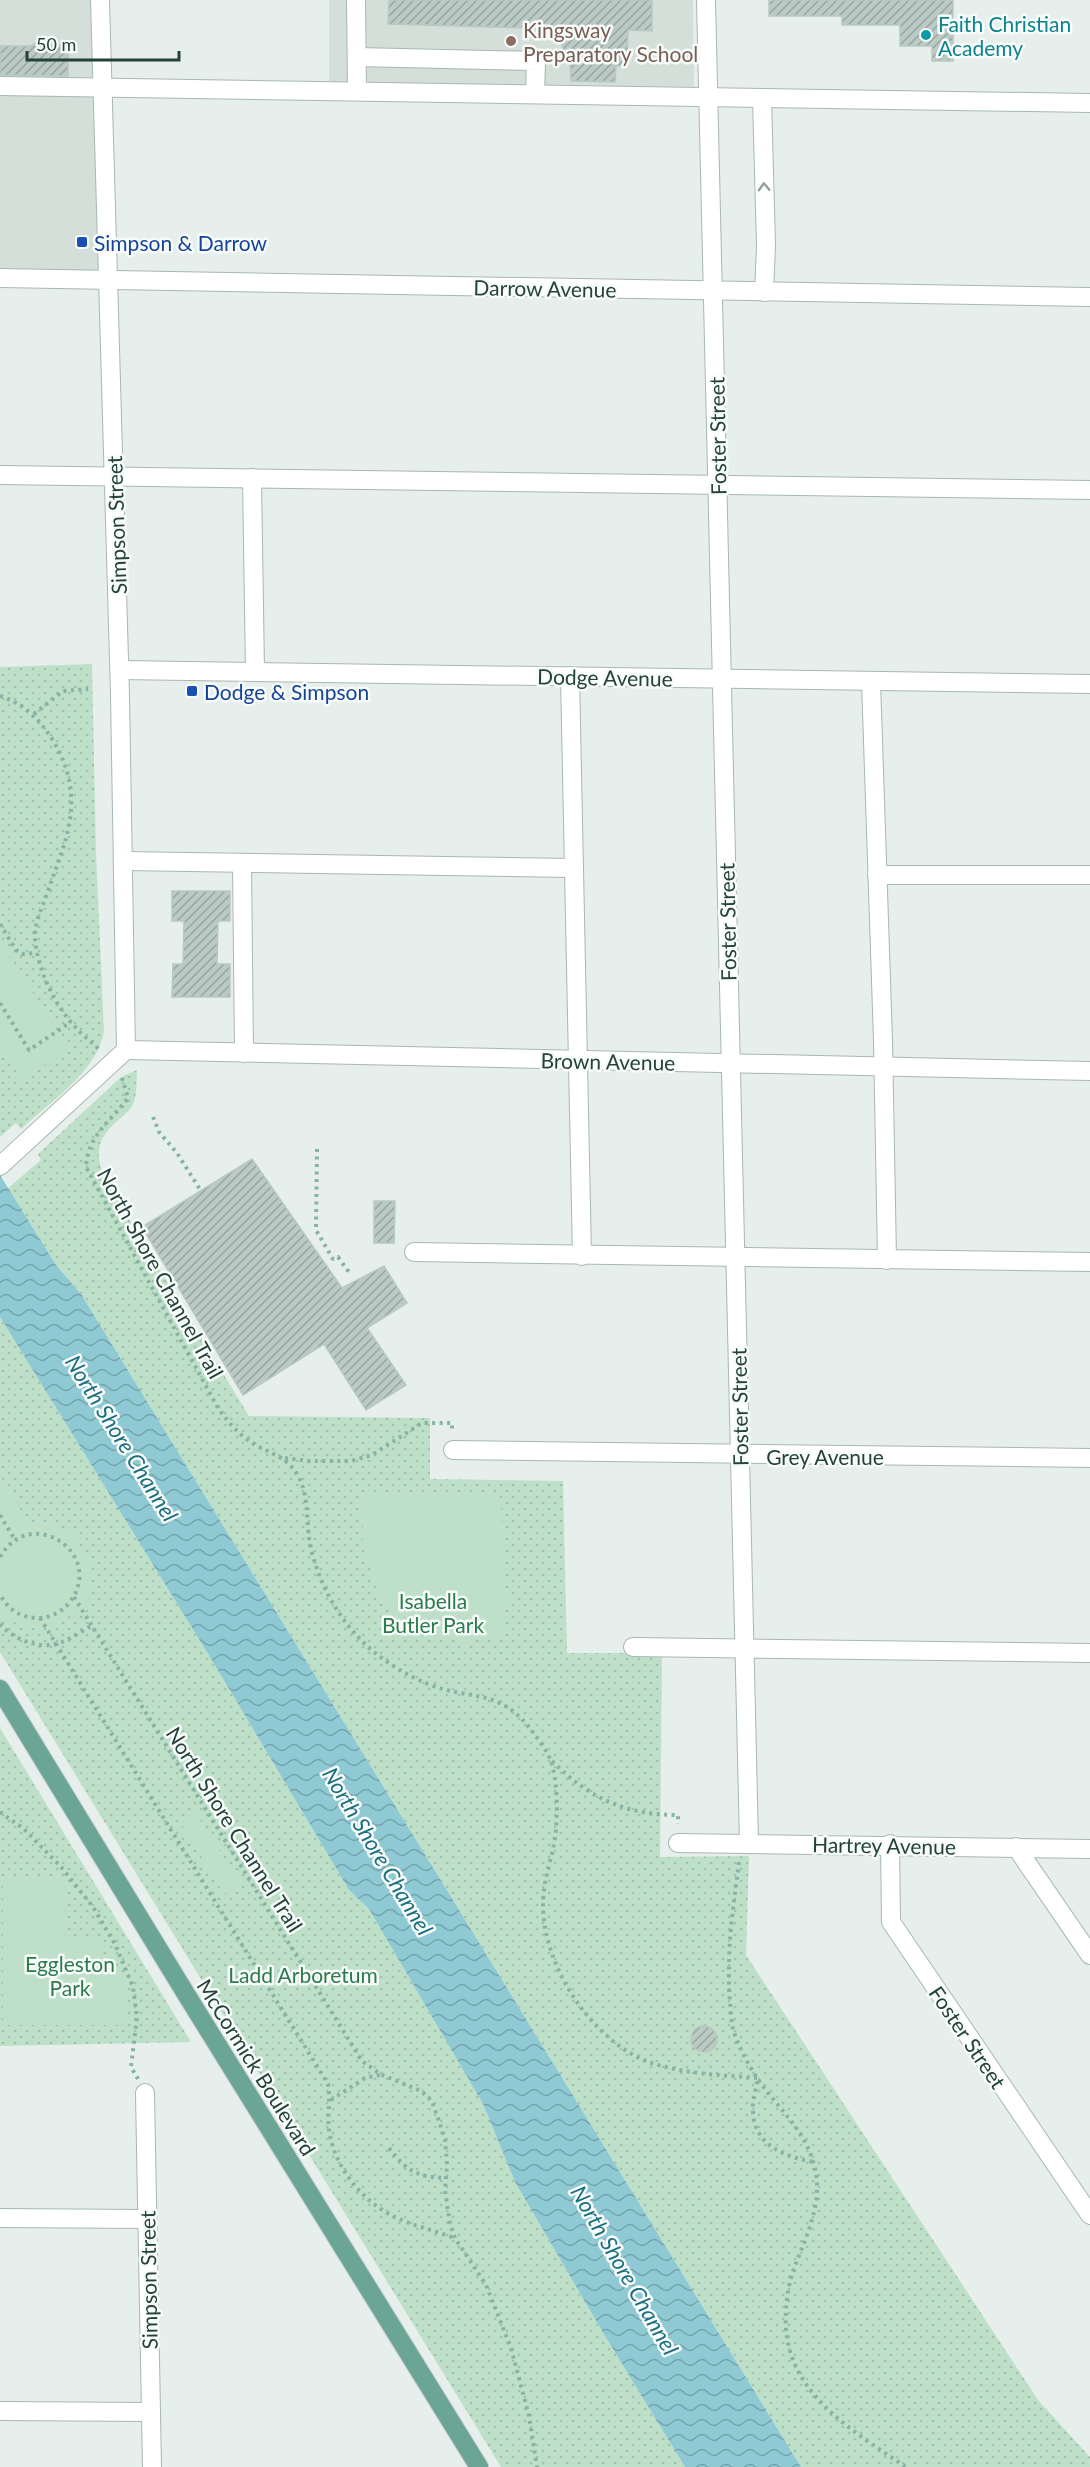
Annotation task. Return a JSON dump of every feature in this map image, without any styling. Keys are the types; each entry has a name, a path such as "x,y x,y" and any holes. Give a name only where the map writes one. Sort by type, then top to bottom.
{"main road":[{"name":"McCormick Boulevard","path":"0,1689 479,2467"}],"street":[{"name":"Simpson Street","path":"100,0 120,670 126,1050"},
{"path":"356,0 357,92"},
{"name":"Foster Street","path":"706,0 749,1843"},
{"path":"357,57 536,61 535,94"},
{"path":"0,86 1090,103"},
{"path":"762,98 766,246 764,292"},
{"name":"Darrow Avenue","path":"0,278 1090,297"},
{"path":"0,475 1090,489"},
{"path":"252,478 255,672"},
{"name":"Dodge Avenue","path":"120,670 1090,684"},
{"path":"570,676 582,1256"},
{"path":"871,681 887,1260"},
{"path":"123,861 574,868"},
{"path":"242,863 244,1053"},
{"path":"877,875 1090,875"},
{"path":"0,1166 126,1050"},
{"name":"Brown Avenue","path":"126,1050 1090,1071"},
{"path":"414,1252 1090,1262"},
{"name":"Grey Avenue","path":"453,1450 1090,1458"},
{"path":"633,1647 1090,1653"},
{"name":"Hartrey Avenue","path":"678,1843 890,1844 1090,1849"},
{"name":"Foster Street","path":"890,1844 891,1923 1090,2215"},
{"path":"1016,1847 1090,1955"},
{"name":"Simpson Street","path":"145,2093 152,2467"},
{"path":"0,2218 147,2219"},
{"path":"0,2411 151,2412"}],"path":[{"path":"34,714 63,691 88,688"},
{"path":"0,696 12,700 34,714 64,759 70,779 72,799 65,845 38,919 35,936 42,972 51,990 71,1022 97,1047"},
{"path":"0,924 16,950 22,954 37,953"},
{"path":"0,1003 28,1050 71,1022"},
{"name":"North Shore Channel Trail","path":"124,1080 128,1098 97,1133 87,1152 86,1167 218,1408 243,1437 285,1458 309,1461 351,1461 372,1455 422,1423 452,1423 453,1450"},
{"path":"153,1117 159,1132 177,1153 201,1191"},
{"path":"318,1149 316,1230 333,1259 338,1257 351,1275"},
{"path":"285,1458 298,1476 305,1494 316,1566 338,1614 378,1656 428,1684 494,1699 516,1713 534,1733 551,1760 573,1782 614,1804 633,1811 653,1815 678,1815 678,1843"},
{"path":"0,1515 15,1540"},
{"path":"0,1557 15,1540 28,1534 42,1534 67,1545 75,1557 79,1570 79,1584 74,1597 59,1611 40,1618 26,1617 14,1611 0,1594"},
{"name":"North Shore Channel Trail","path":"74,1597 362,2061 381,2074 421,2091 432,2101 445,2139 447,2210 454,2238 467,2253 486,2285 511,2348 529,2416 537,2467"},
{"path":"40,1618 328,2084 331,2100 328,2129 334,2150 345,2171 361,2193 377,2207 395,2217 454,2238"},
{"path":"0,1624 8,1634 34,1644 56,1645 91,1626"},
{"path":"551,1760 556,1811 555,1838 544,1891 543,1916 555,1964 565,1983 596,2023 614,2040 644,2060 682,2070 758,2078"},
{"path":"0,1812 24,1829 62,1868 93,1907 115,1944 133,1987 137,2017 131,2067 145,2093"},
{"path":"749,1843 740,1857 728,1965 733,2028 758,2078 803,2138 814,2162 817,2189 814,2215 794,2268 787,2298 785,2329 790,2356 804,2385 821,2403 847,2426 906,2467"},
{"path":"331,2100 365,2078 381,2074"},
{"path":"758,2078 753,2112 757,2129 764,2140 777,2151 794,2159 814,2162"},
{"path":"389,2148 402,2164 415,2174 446,2178"}],"shaded area":[{"path":"0,0 100,0 108,280 0,278"},
{"name":"Kingsway Preparatory School","path":"329,0 693,0 694,87 329,82"}],"green space":[{"path":"92,664 96,854 104,1031 100,1046 92,1060 71,1085 21,1129 16,1123 0,1137 0,667"},
{"path":"0,942 69,1049 22,1081 0,1044"},
{"name":"Isabella Butler Park","path":"137,1070 136,1095 131,1108 110,1128 101,1141 99,1155 102,1171 105,1180 249,1416 430,1418 430,1479 563,1481 567,1653 662,1653 660,1857 749,1856 746,1955 1038,2400 1090,2457 1090,2467 801,2467 81,1294 56,1265 8,1188 41,1160 38,1154 121,1077"},
{"name":"Ladd Arboretum","path":"0,1317 210,1657 349,1890 369,1909 483,2104 515,2182 685,2467 501,2467 0,1652"},
{"path":"0,1476 28,1522 49,1522 74,1534 88,1560 91,1581 87,1603 63,1620 45,1627 27,1627 0,1613"},
{"path":"496,1495 501,1503 504,1591 511,1598 504,1605 505,1637 473,1636 462,1647 450,1635 432,1635 381,1602 363,1544 362,1496"},
{"name":"Eggleston Park","path":"0,1728 191,2042 0,2046"},
{"path":"196,1813 240,1884 224,1894 180,1822"},
{"path":"3,1877 64,1878 64,1939 101,1939 101,1973 126,1973 125,2025 3,2025"}],"water":[{"name":"North Shore Channel","path":"0,1175 56,1265 81,1294 801,2467 685,2467 515,2182 483,2104 369,1909 349,1890 210,1657 0,1317"}],"building":[{"path":"389,0 652,0 652,31 628,30 627,66 616,66 615,82 571,81 570,62 562,61 563,29 388,24"},
{"name":"Faith Christian Academy","path":"769,0 953,0 953,61 932,61 932,46 900,46 900,25 842,25 842,16 769,16"},
{"path":"37,42 55,46 68,42 68,76 0,75 0,46 31,46"},
{"path":"172,891 230,891 230,921 218,921 217,964 230,964 230,997 172,997 173,964 183,964 184,921 172,921"},
{"path":"252,1159 342,1288 384,1266 407,1303 367,1328 406,1385 366,1410 324,1344 243,1395 142,1227"},
{"path":"374,1201 395,1201 394,1243 374,1243"},
{"path":"704,2026 713,2030 717,2039 713,2048 704,2052 695,2048 691,2039 695,2030"}],"place":[{"name":"Faith Christian Academy","path":"926,35"},
{"name":"Kingsway Preparatory School","path":"511,41"},
{"name":"Simpson & Darrow","path":"82,242"},
{"name":"Dodge & Simpson","path":"192,691"}]}
